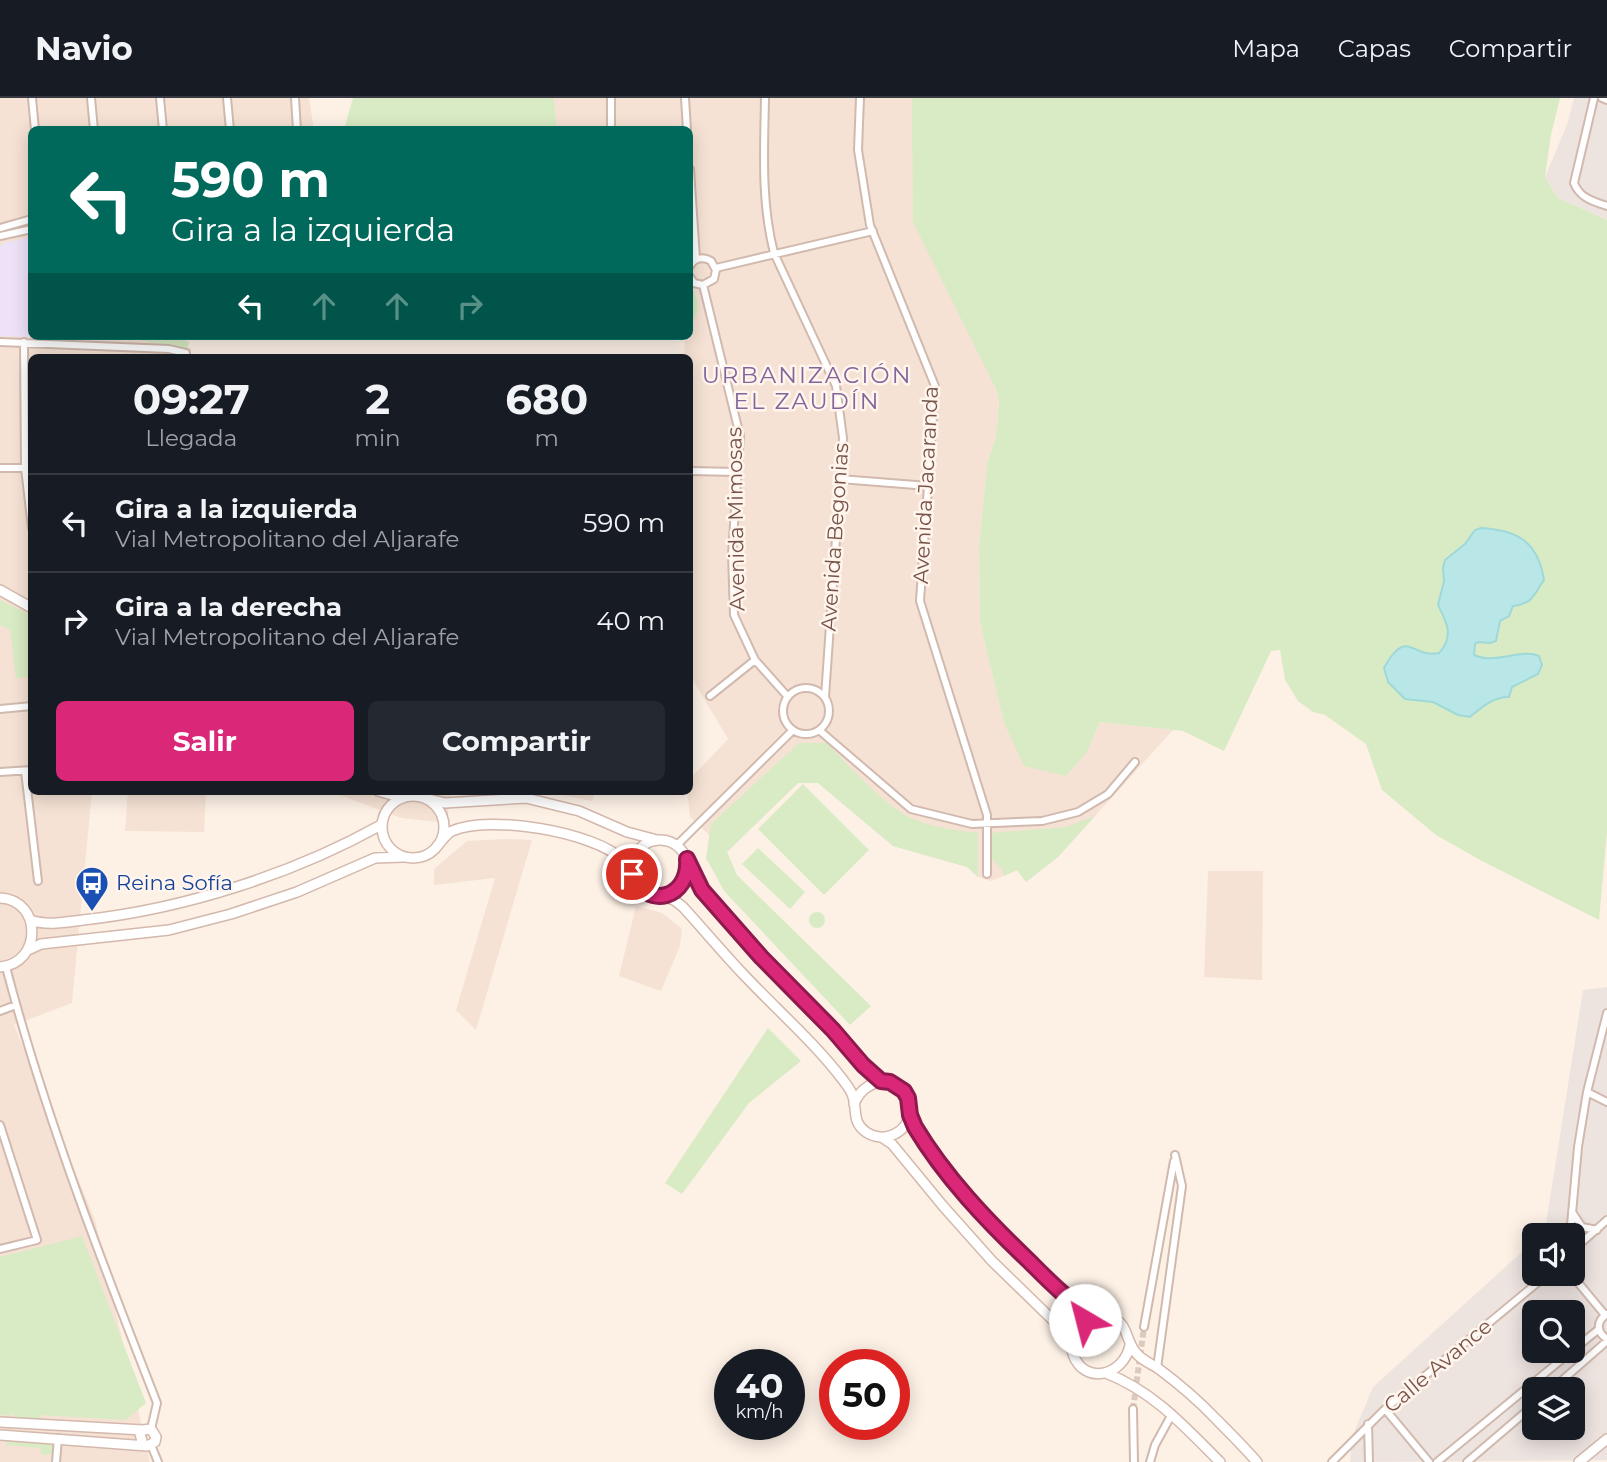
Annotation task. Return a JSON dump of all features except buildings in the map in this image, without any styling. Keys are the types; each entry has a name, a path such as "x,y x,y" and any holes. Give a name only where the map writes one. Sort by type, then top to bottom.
{"main road":[{"path":"1,591 28,606"},
{"path":"380,795 390,806"},
{"path":"392,795 403,798 421,797 445,803 526,798 579,811 627,832 672,842 687,859 702,890 863,1065 881,1081"},
{"path":"421,797 434,805 443,819 442,836 437,846"},
{"path":"403,798 390,806 381,825 387,846 403,857"},
{"path":"3,967 17,962 28,950 41,944 160,932 230,914 297,892 374,858 413,859 426,856 450,832 464,827 499,824 536,827 570,835 605,848 624,861 639,887 648,893 674,900 683,907 743,974 806,1037 852,1093 856,1121 860,1128 892,1144 992,1261 1064,1331 1082,1368 1106,1373 1132,1383 1172,1414 1220,1462"},
{"path":"30,919 52,923 106,918 207,895 289,867 381,825"},
{"path":"632,874 635,855 640,847 657,839"},
{"path":"662,896 672,893 685,880 688,872 687,859"},
{"path":"2,895 23,908 30,919 33,931 28,950"},
{"path":"854,1104 864,1088 881,1081 890,1082 904,1091 908,1098 910,1115 923,1140 965,1195 1010,1243 1075,1305 1095,1316 1119,1321 1136,1354 1212,1414 1257,1462"},
{"path":"883,1138 900,1131 910,1115"},
{"path":"1071,1344 1079,1325 1095,1316"},
{"path":"1106,1373 1123,1364 1130,1345"},
{"path":"0,1422 147,1430 156,1437 147,1445 0,1435"},
{"path":"147,1430 139,1440 147,1445"},
{"path":"1579,1462 1607,1439"}],"street":[{"path":"32,98 35,126"},
{"path":"91,98 93,126"},
{"path":"160,98 163,126"},
{"path":"227,98 230,126"},
{"path":"295,98 297,126"},
{"path":"611,98 611,126"},
{"path":"685,98 687,126"},
{"name":"Avenida Begonias","path":"765,98 764,197 774,253 836,386 843,438 825,697"},
{"name":"Avenida Jacaranda","path":"860,98 858,150 873,231 935,386 920,601 987,815 987,874"},
{"path":"1594,98 1574,183 1584,198 1607,206"},
{"path":"693,214 696,259"},
{"path":"0,228 28,220"},
{"path":"0,236 28,230"},
{"path":"716,268 873,231"},
{"path":"693,262 696,259 707,258 716,268"},
{"path":"693,281 703,285 714,279 716,268"},
{"name":"Avenida Mimosas","path":"703,285 740,436 732,554 734,615 755,660 788,698"},
{"path":"0,342 169,349 183,354"},
{"path":"0,468 28,468 24,342"},
{"path":"693,471 736,472"},
{"path":"840,479 928,486"},
{"path":"710,695 755,660"},
{"path":"812,689 825,697 829,710 828,718 819,730 809,734 793,730 785,720 783,713 788,698 796,691 812,689"},
{"path":"0,709 28,706"},
{"path":"677,845 793,730"},
{"path":"819,730 911,810 955,822 986,824 1042,821 1078,812 1108,794 1135,762"},
{"path":"0,772 28,770"},
{"path":"30,795 38,881"},
{"path":"3,967 86,1224 157,1403 147,1430"},
{"path":"0,1011 16,1004"},
{"path":"1571,1223 1578,1147 1587,1092 1607,1013"},
{"path":"1598,1048 1607,1035"},
{"path":"1587,1092 1607,1102"},
{"path":"0,1125 37,1240 0,1250"},
{"path":"1144,1327 1175,1155 1182,1186 1157,1368"},
{"path":"1572,1212 1582,1227 1597,1230"},
{"path":"1585,1240 1607,1220"},
{"name":"Calle Avance","path":"1332,1462 1385,1409 1534,1286"},
{"path":"1566,1377 1607,1340 1599,1329 1601,1319 1606,1314 1582,1286"},
{"path":"1585,1340 1599,1329"},
{"path":"1437,1462 1557,1363"},
{"path":"1133,1409 1134,1462"},
{"path":"1385,1409 1429,1462"},
{"path":"1150,1462 1155,1445 1172,1414"},
{"path":"1467,1462 1522,1415"},
{"path":"1368,1424 1369,1462"},
{"path":"55,1462 58,1438"},
{"path":"147,1445 158,1462"}],"shaded area":[{"path":"0,98 309,98 314,126 28,126 28,340 135,340 191,348 191,354 28,354 28,795 92,795 72,1003 14,1025 95,1220 150,1462 0,1462"},
{"path":"554,98 912,98 999,402 996,436 987,464 979,546 980,623 1004,723 1087,752 1100,722 1173,730 1058,857 1026,882 1017,870 991,881 978,877 967,867 893,846 818,783 798,783 727,852 690,817 687,795 693,795 693,776 728,739 693,680 693,354 684,354 685,340 693,340 693,126 557,126"},
{"path":"1574,98 1607,98 1607,220 1558,198 1545,177 1568,122"},
{"path":"28,238 28,337 0,336 0,247 4,243"},
{"path":"128,795 206,795 204,832 125,831"},
{"path":"340,795 451,795 446,823 401,818"},
{"path":"563,795 594,795 592,801"},
{"path":"532,840 476,1030 456,1010 495,878 434,885 434,869 467,841"},
{"path":"1208,871 1263,871 1262,980 1204,977"},
{"path":"636,906 662,913 682,929 680,946 661,991 619,976"},
{"path":"1607,987 1607,1460 1350,1462 1352,1437 1373,1387 1522,1252 1522,1286 1585,1286 1585,1223 1546,1223 1583,990"}],"green space":[{"path":"353,98 554,98 557,126 345,126"},
{"path":"912,98 1560,98 1545,177 1558,198 1607,220 1607,832 1599,920 1436,835 1382,790 1366,744 1325,715 1313,712 1298,701 1285,680 1280,650 1271,651 1224,751 1183,731 1100,722 1087,752 1066,776 1024,766 1004,723 980,623 979,546 987,464 996,436 999,402 995,387 913,222"},
{"path":"693,292 698,303 693,321"},
{"path":"138,340 184,340 189,342 187,350"},
{"path":"0,600 28,614 28,677 16,678 10,630 0,625"},
{"path":"799,743 827,743 856,774 903,814 937,827 978,833 978,877 967,867 893,846 818,783 798,783 727,852 737,875 871,1006 850,1025 724,891 706,858 711,824"},
{"path":"803,784 869,850 824,895 758,829"},
{"path":"1095,816 1058,857 1026,882 1017,870 1004,876 1001,868 990,857 989,833 1066,827"},
{"path":"758,848 805,892 790,909 742,864"},
{"path":"817,912 823,914 823,926 817,928 811,926 809,920 811,914"},
{"path":"768,1028 801,1061 749,1103 682,1194 665,1183"},
{"path":"82,1236 146,1403 126,1420 40,1415 40,1418 14,1418 12,1413 11,1416 0,1415 0,1257"},
{"path":"7,1437 54,1443 53,1454 42,1455 40,1448 6,1445"}],"water":[{"path":"1481,528 1506,532 1524,540 1537,556 1544,580 1530,600 1513,606 1509,616 1500,621 1496,641 1475,644 1474,655 1490,658 1532,654 1539,656 1542,665 1538,674 1512,687 1509,697 1483,706 1470,717 1458,715 1433,702 1405,699 1388,682 1384,668 1392,656 1404,646 1430,654 1439,653 1444,647 1448,629 1438,605 1444,581 1445,560 1465,544 1475,530"}],"tunnel":[{"path":"1133,1409 1144,1327"}],"place":[{"name":"Reina Sofía","path":"92,913"}],"district":[{"name":"URBANIZACIÓN EL ZAUDÍN","path":"807,388"}],"route":[{"path":"632,874 639,887 648,893 662,896 680,888 688,872 687,859 702,890 761,957 833,1030 863,1065 881,1081 897,1085 904,1091 915,1127 965,1195 1010,1243 1075,1305 1095,1316 1085,1320"}]}
